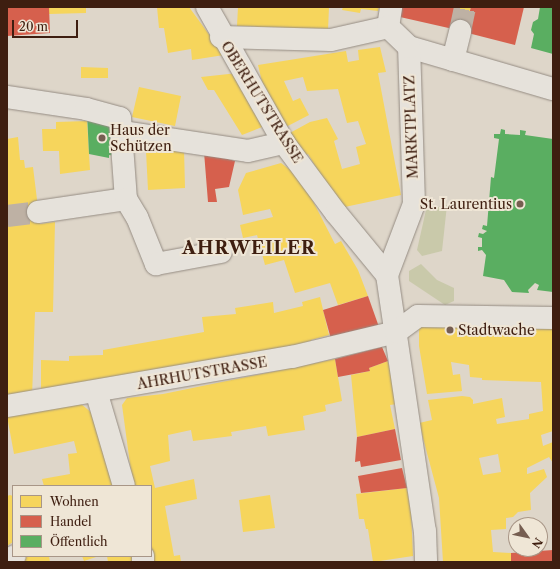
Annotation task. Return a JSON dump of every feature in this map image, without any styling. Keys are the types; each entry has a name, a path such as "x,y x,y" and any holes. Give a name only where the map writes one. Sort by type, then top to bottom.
{"street":[{"name":"OBERHUTSTRASSE","path":"207,7 221,37 284,143 336,213 387,275"},
{"path":"221,37 331,40 390,17 408,47 553,89"},
{"path":"453,60 460,31"},
{"name":"MARKTPLATZ","path":"408,47 414,204 387,275 425,531 426,562"},
{"path":"7,97 86,108 120,118 126,199 137,217 156,264 221,252"},
{"path":"122,132 248,151 284,143"},
{"path":"38,212 126,199"},
{"path":"396,332 418,316 553,318"},
{"name":"AHRHUTSTRASSE","path":"7,406 292,357 396,332"},
{"path":"96,391 124,485"}],"green space":[{"path":"447,205 442,251 422,256 417,250 426,210"},
{"path":"421,264 437,280 454,288 454,301 445,305 409,281 409,271"}],"building: Wohnen":[{"path":"49,7 86,7 86,13 49,14"},
{"path":"157,7 189,7 224,55 192,60 191,49 168,53 164,28 159,28"},
{"path":"238,7 329,7 328,30 237,26"},
{"path":"343,7 379,7 378,11 361,9 360,13 342,10"},
{"path":"458,7 471,7 466,25 453,29"},
{"path":"380,47 386,72 378,73 401,195 340,208 308,154 302,157 288,134 310,122 327,118 338,139 334,141 342,169 360,164 356,147 366,144 358,121 347,123 338,89 307,91 303,77 284,81 293,101 300,98 309,115 282,129 263,86 258,65 346,51 348,62 359,60 358,50"},
{"path":"81,67 108,68 108,78 81,78"},
{"path":"238,73 267,125 242,135 214,90 208,90 201,77"},
{"path":"139,87 181,96 175,126 132,117"},
{"path":"87,121 90,170 60,174 59,151 43,151 42,129 56,129 56,122"},
{"path":"18,137 20,160 24,160 25,168 33,167 40,224 55,222 53,312 35,312 32,397 7,401 7,139"},
{"path":"184,149 185,188 148,190 146,151"},
{"path":"281,163 301,178 335,244 341,241 358,270 368,296 338,305 330,283 295,293 284,260 265,265 257,235 243,238 240,225 273,217 270,209 243,215 238,190 246,173"},
{"path":"320,297 329,335 311,340 313,345 41,392 41,360 69,361 69,356 103,355 103,350 204,332 202,317 236,314 235,308 273,302 274,313 303,306 302,302"},
{"path":"419,321 553,324 553,431 541,435 543,446 553,442 553,463 549,457 527,468 527,474 544,469 547,477 530,493 531,510 518,512 513,517 506,518 506,529 491,530 493,552 508,553 508,557 511,557 511,562 443,562 439,498 419,423 432,420 428,400 462,396 470,397 473,400 473,404 502,398 505,417 496,419 497,424 529,419 529,414 543,411 541,382 482,380 482,378 470,377 469,365 451,362 453,375 460,374 462,391 427,394 419,346","holes":["498,454 501,472 483,475 479,458"]},
{"path":"335,359 342,401 325,405 326,411 303,416 305,430 268,436 266,426 231,432 232,436 193,441 191,430 168,435 170,461 150,466 155,488 194,479 197,499 165,506 174,556 180,555 181,562 149,562 152,557 152,485 133,485 122,405 127,398 163,394"},
{"path":"388,361 397,404 390,405 395,429 357,437 351,375 370,371 369,368"},
{"path":"81,404 92,413 117,485 44,485 42,479 70,474 68,454 77,453 74,441 14,454 7,416"},
{"path":"407,488 411,512 413,556 373,562 368,529 366,529 364,519 359,519 356,494"},
{"path":"270,495 275,528 243,532 239,500"},
{"path":"7,496 12,496 12,543 7,546"},
{"path":"23,557 49,557 50,562 13,562"},
{"path":"82,557 96,557 84,561"},
{"path":"107,557 134,557 134,562 108,562"}],"building: Handel":[{"path":"7,7 49,7 50,33 7,36"},
{"path":"402,7 458,7 453,29 400,17"},
{"path":"471,7 524,7 515,45 464,32"},
{"path":"204,152 235,161 229,187 215,189 217,202 208,202"},
{"path":"368,296 379,327 331,339 323,310"},
{"path":"382,347 388,361 369,368 370,371 338,377 335,359"},
{"path":"395,429 401,460 361,467 360,461 355,462 357,437"},
{"path":"402,468 407,488 361,493 358,476"},
{"path":"548,550 553,550 553,562 511,562 511,557 548,557"}],"building: Öffentlich":[{"path":"540,7 553,7 553,54 531,48 534,34 531,30 533,22 538,19"},
{"name":"Haus der Schützen","path":"87,113 115,120 116,156 109,155 109,158 89,154"},
{"name":"St. Laurentius","path":"501,129 505,130 505,134 520,135 520,130 526,131 525,135 553,139 553,292 537,290 539,285 535,283 528,290 529,293 512,292 504,280 483,276 486,255 482,250 478,251 478,247 482,247 482,238 478,237 479,233 483,234 487,231 482,229 483,225 487,226 491,177 494,178 499,139 494,138 494,134 500,134"}],"tunnel":[{"path":"460,31 465,7"},
{"path":"7,216 38,212"}],"place":[{"name":"Haus der Schützen","path":"102,138"},
{"name":"St. Laurentius","path":"520,204"},
{"name":"Stadtwache","path":"450,330"}],"district":[{"name":"AHRWEILER","path":"249,248"}]}
